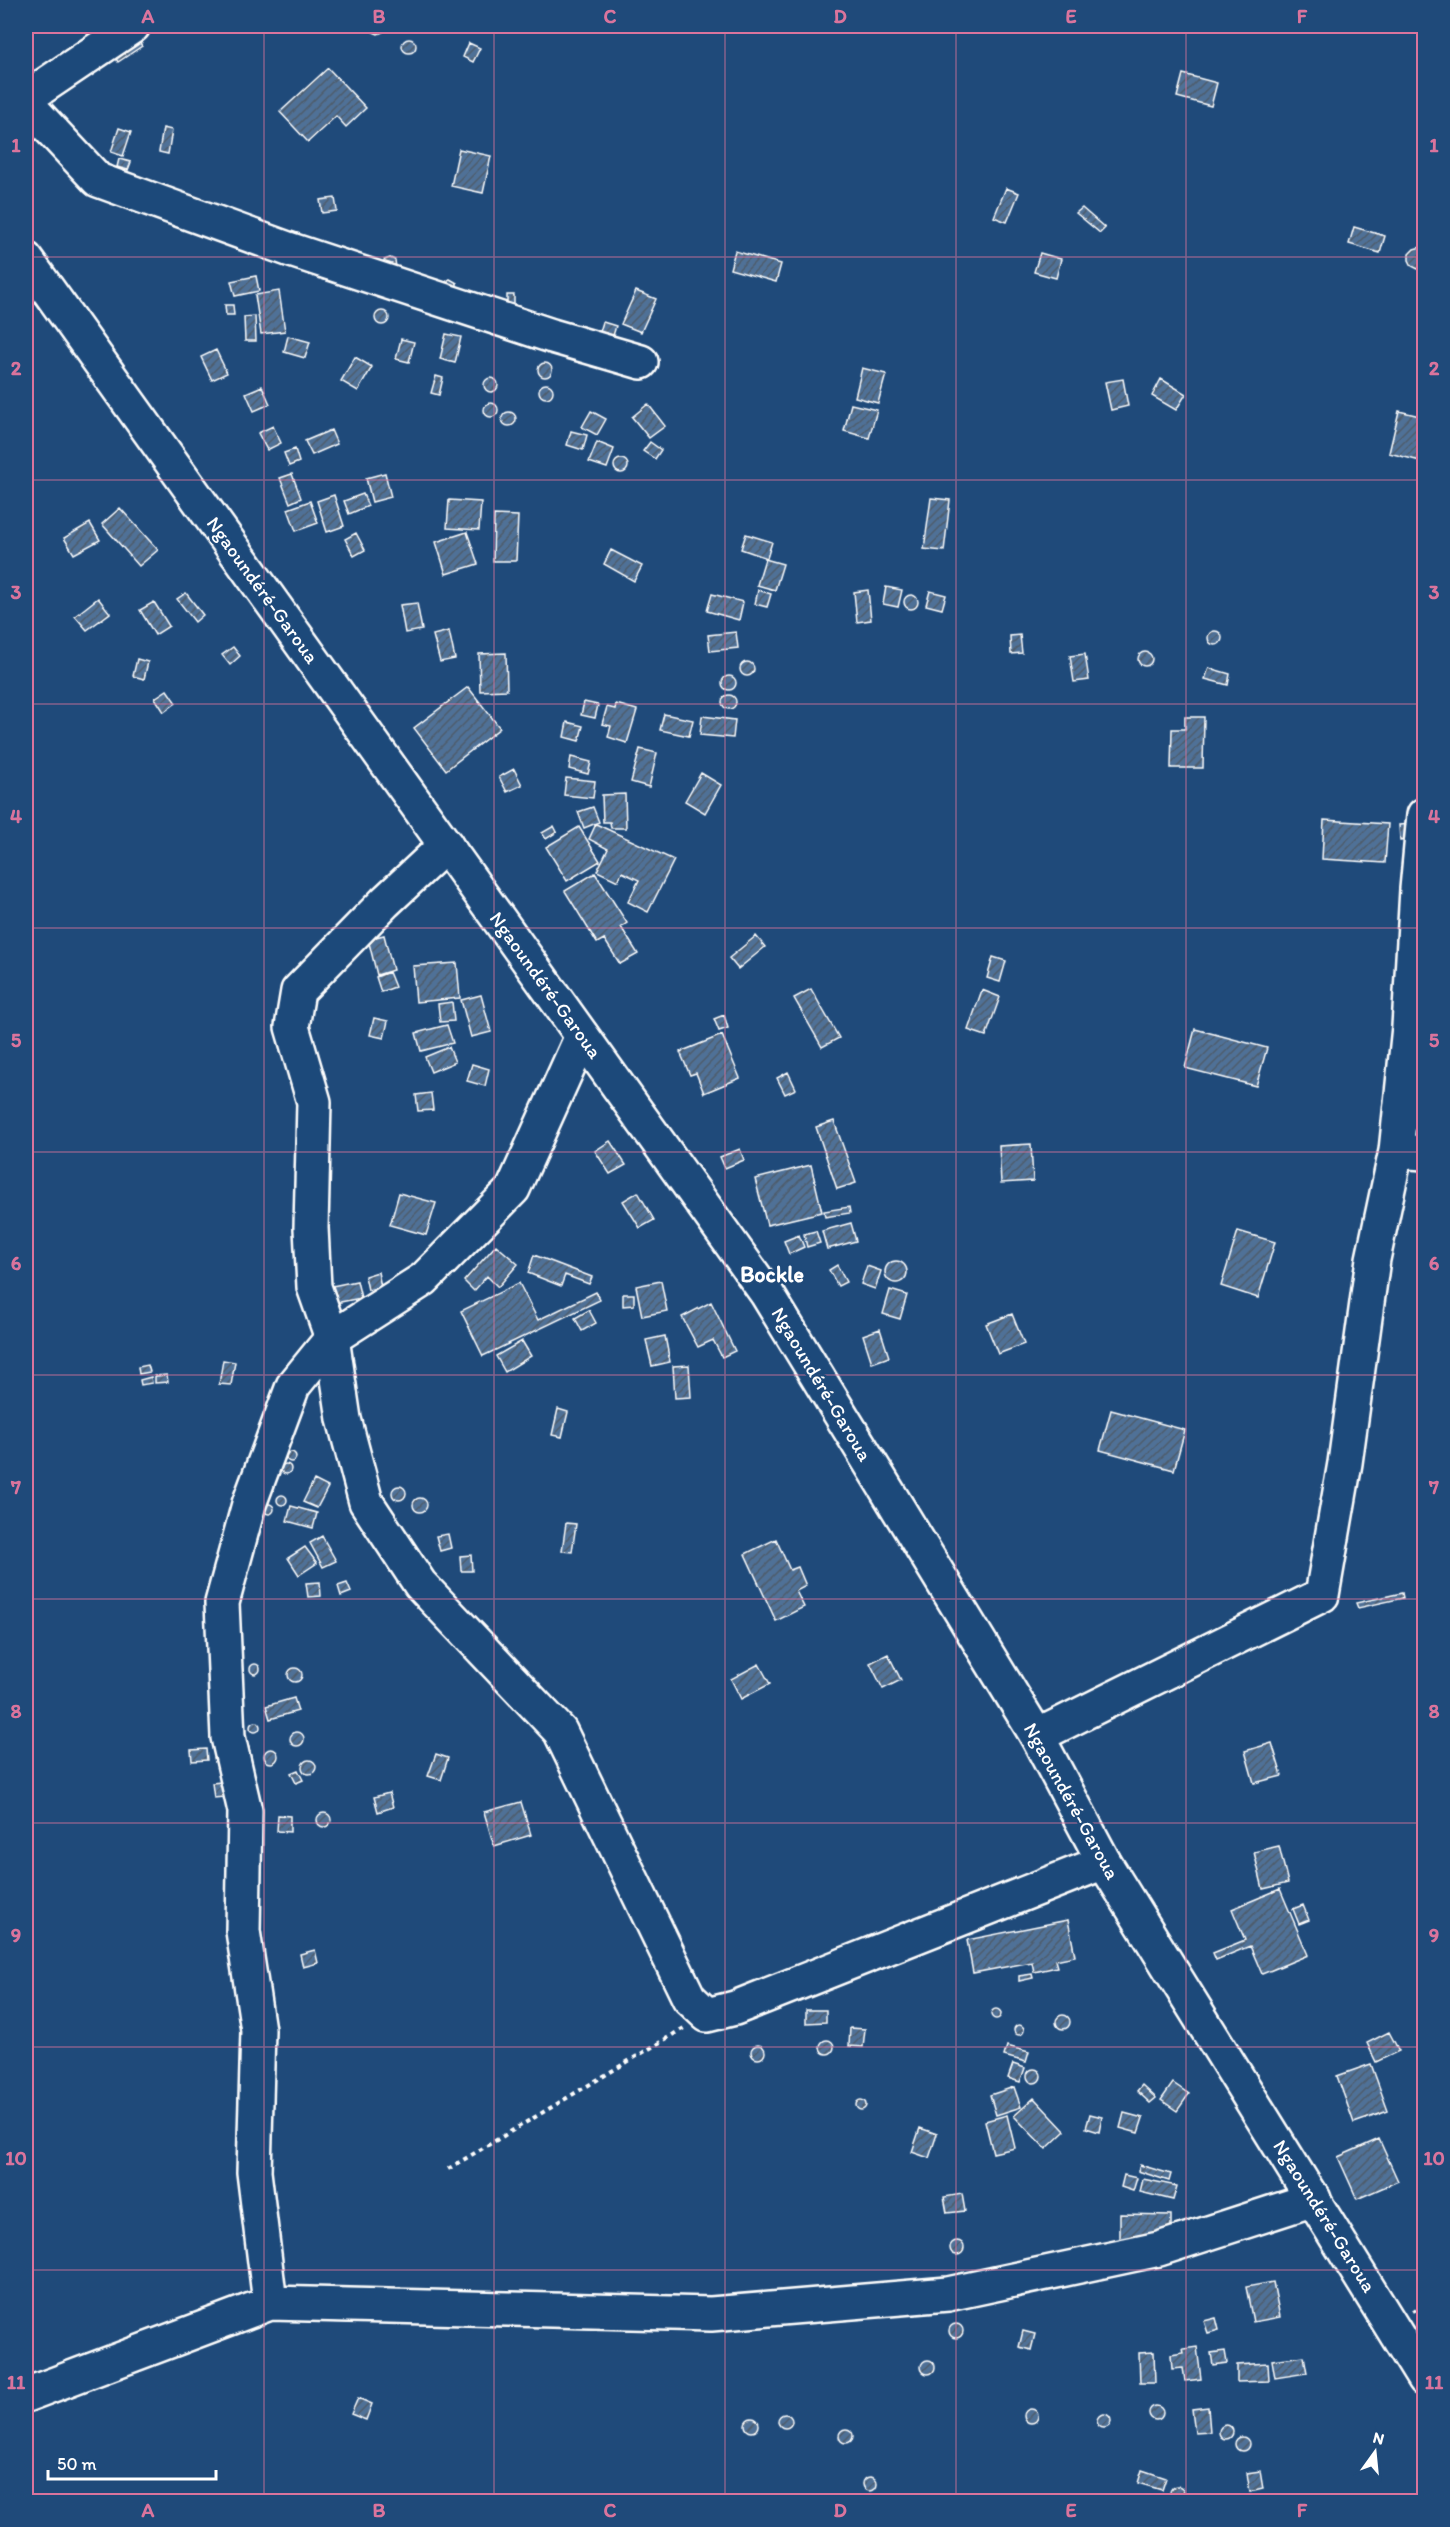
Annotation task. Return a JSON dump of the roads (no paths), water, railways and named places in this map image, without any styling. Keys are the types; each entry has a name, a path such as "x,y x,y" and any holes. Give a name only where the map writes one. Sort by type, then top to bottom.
{"main road":[{"path":"26,98 133,26"},
{"path":"26,103 98,180 310,257 552,336 641,362"},
{"name":"Ngaoundéré-Garoua","path":"26,259 767,1294 1037,1736 1104,1862 1425,2379"},
{"path":"1037,1736 1322,1595 1345,1463 1373,1259 1410,1152 1409,1027 1417,889 1425,815"},
{"path":"446,845 385,902 298,991 292,1027 314,1102 311,1228 314,1287 332,1338 344,1419 366,1502 420,1584 560,1731 688,1998 706,2015 735,2008 1104,1862"},
{"path":"270,2303 254,2172 258,2030 243,1931 245,1811 228,1737 222,1603 249,1504 293,1386 332,1338 424,1279 513,1189 582,1036"},
{"path":"26,2395 270,2303 711,2314 948,2294 1159,2249 1314,2199"}],"district":[{"name":"Bockle","path":"772,1274"}]}
